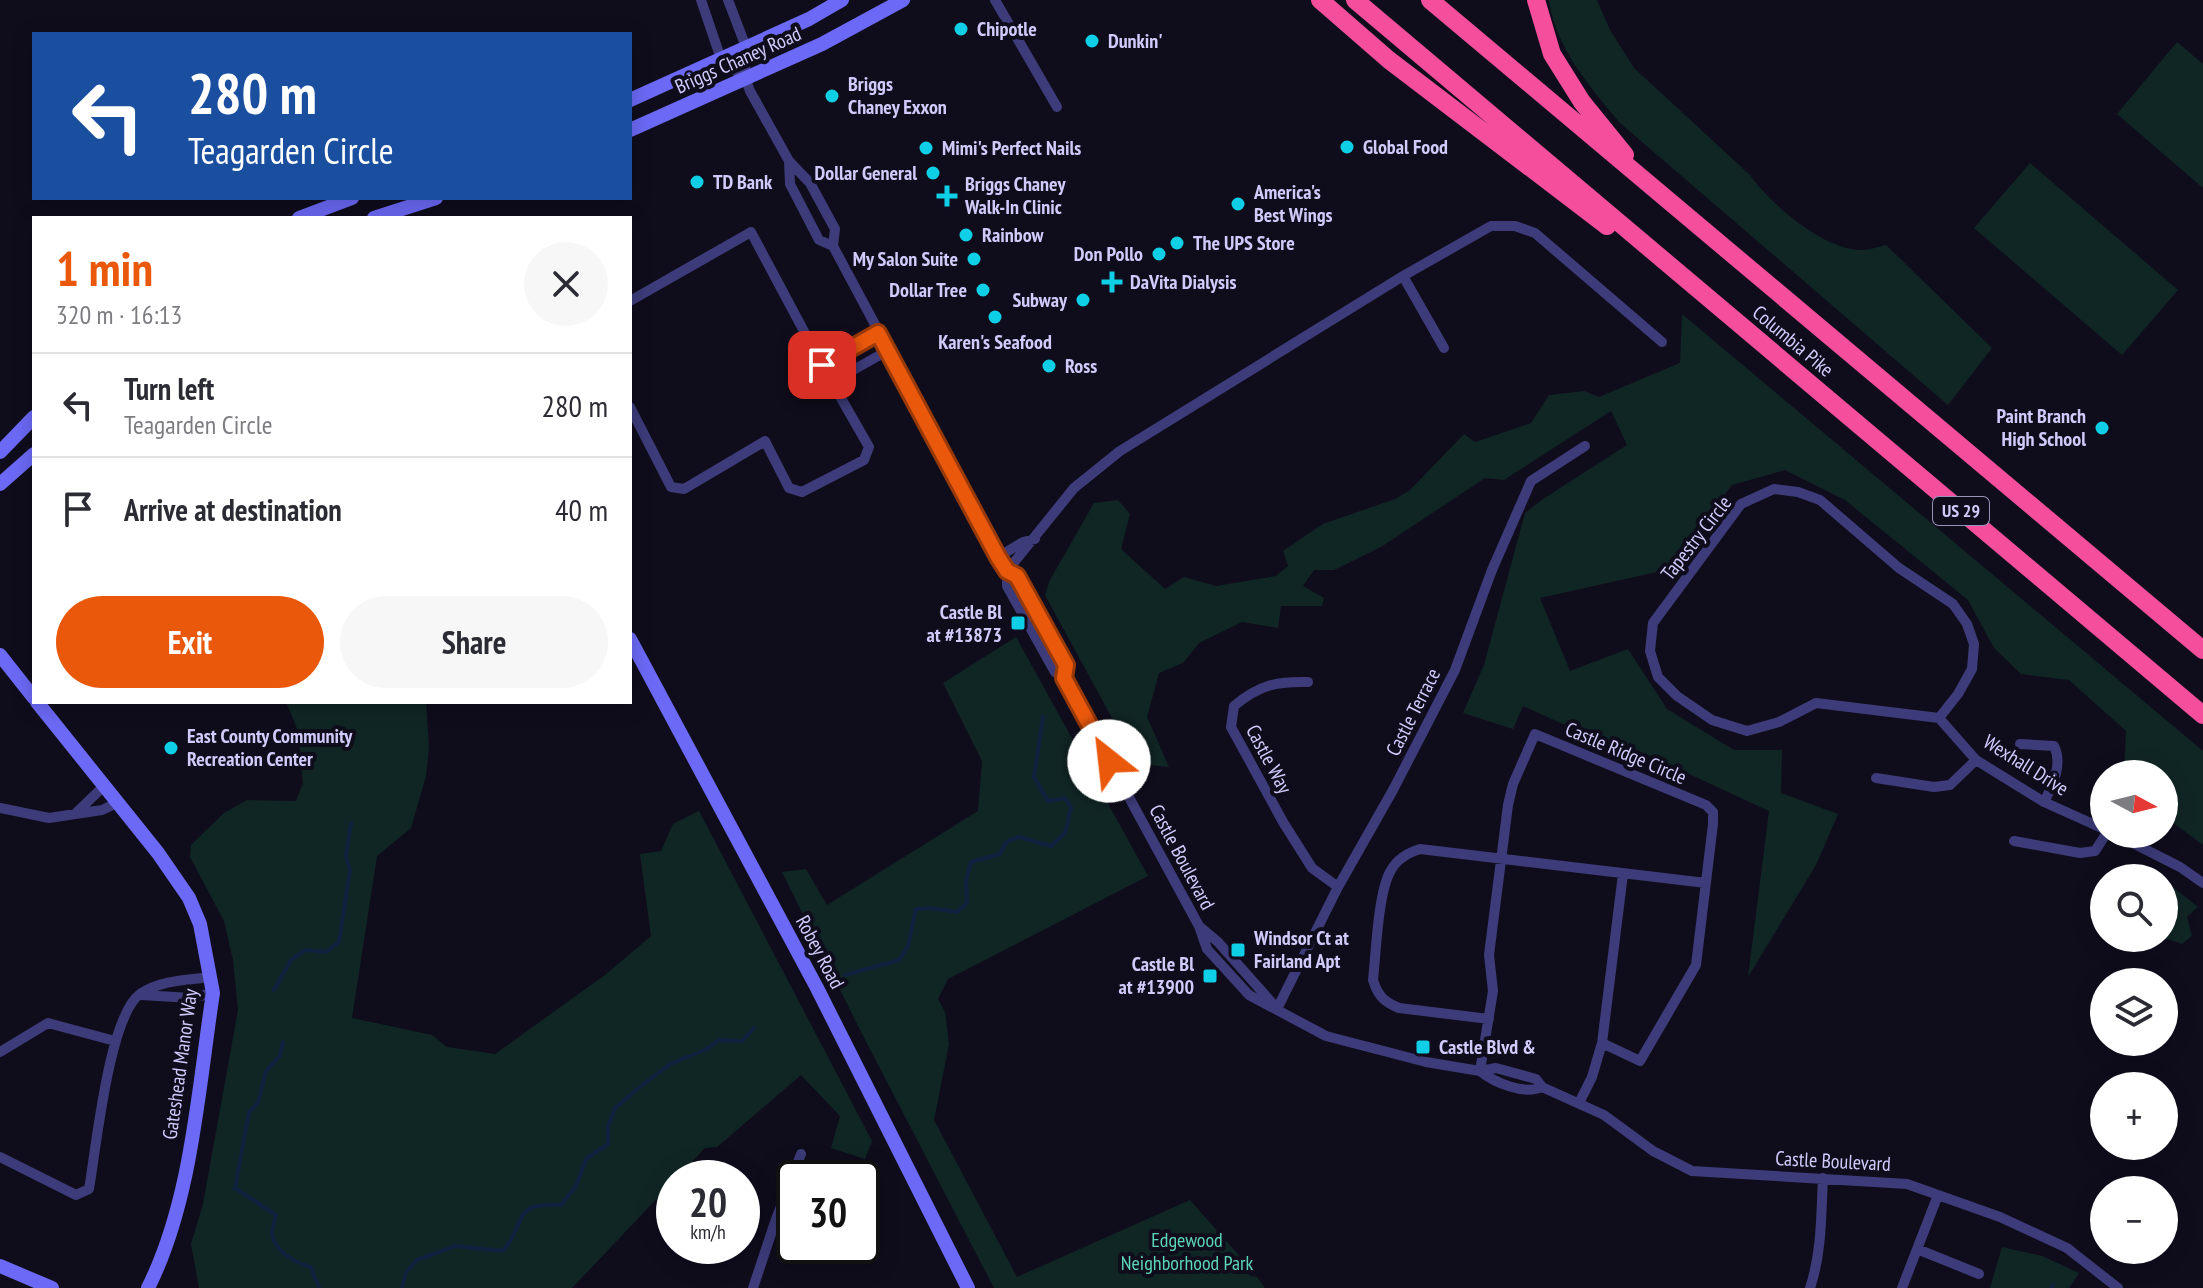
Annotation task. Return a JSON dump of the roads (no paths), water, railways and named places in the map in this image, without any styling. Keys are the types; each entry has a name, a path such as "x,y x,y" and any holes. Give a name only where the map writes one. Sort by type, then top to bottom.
{"highway":[{"path":"1320,0 1389,60 1719,308"},
{"name":"Columbia Pike","path":"1355,0 2203,715"},
{"name":"Columbia Pike","path":"1430,0 2203,650"},
{"path":"1536,0 1552,54 1582,102 1652,189"}],"street":[{"path":"701,0 721,59 745,78"},
{"path":"728,0 746,47 745,78"},
{"name":"Briggs Chaney Road","path":"632,99 809,19 842,0"},
{"name":"Briggs Chaney Road","path":"632,129 822,44 903,0"},
{"path":"995,0 1057,107"},
{"name":"Castle Boulevard","path":"745,78 789,161 810,183 835,229 833,246 1007,571 1007,586 1055,672 1064,678 1199,926 1207,949 1249,995 1326,1036 1377,1051 1480,1071 1496,1068 1536,1079 1542,1087 1604,1115 1653,1151 1692,1171 1899,1182 1938,1195 2000,1217 2067,1248 2118,1288"},
{"name":"Castle Boulevard","path":"789,161 790,184 819,240 833,246"},
{"path":"304,216 347,200"},
{"path":"379,216 429,200"},
{"path":"1007,571 1074,488 1120,451 1403,276 1491,226 1515,226 1535,233 1662,342"},
{"path":"632,300 751,232 869,447 864,460 802,492 789,488 765,441 684,489 671,487 632,411"},
{"path":"1403,276 1444,348"},
{"path":"822,365 878,333"},
{"path":"832,382 887,351"},
{"path":"0,452 32,419"},
{"name":"Castle Terrace","path":"1277,1009 1338,887 1455,670 1492,570 1531,481 1585,446"},
{"path":"0,484 32,456"},
{"name":"Tapestry Circle","path":"1774,489 1798,492 1820,500 1899,568 1953,604 1967,624 1974,644 1972,669 1939,718 1816,703 1779,722 1747,731 1712,720 1677,696 1658,677 1650,651 1653,623 1741,504 1774,489"},
{"path":"998,557 1023,542 1035,539"},
{"name":"Robey Road","path":"632,643 817,988 968,1288"},
{"name":"Gateshead Manor Way","path":"0,655 32,695"},
{"name":"Castle Way","path":"1308,682 1279,681 1248,694 1234,706 1231,727 1312,868 1338,887"},
{"name":"Gateshead Manor Way","path":"39,704 158,853 189,898 200,924 211,977 213,993 181,1199 163,1259 148,1288"},
{"name":"Wexhall Drive","path":"1939,718 1976,760 2044,802 2090,825"},
{"name":"Castle Ridge Circle","path":"1480,1071 1493,991 1489,955 1513,784 1535,734 1706,805 1713,812 1696,965 1640,1061 1602,1043"},
{"path":"2020,744 2054,746 2057,753 2055,781 2044,802"},
{"path":"1876,778 1934,787 1950,785 1976,760"},
{"path":"75,813 104,786"},
{"path":"0,808 49,818 102,810 117,803"},
{"path":"2014,841 2080,853 2095,851 2097,848"},
{"path":"2143,848 2203,883"},
{"path":"1489,1019 1399,1008 1385,1003 1377,993 1373,980 1385,889 1390,872 1408,853 1420,849 1706,883"},
{"path":"1579,1103 1592,1077 1602,1043 1623,874"},
{"path":"0,1157 76,1195 89,1189 115,1041 125,1015 139,995 162,984 211,977"},
{"path":"139,995 191,998 213,993"},
{"path":"0,1052 48,1023 115,1041"},
{"path":"753,1288 801,1154"},
{"path":"1810,1288 1820,1242 1823,1178"},
{"path":"1902,1288 1938,1195"},
{"path":"1917,1249 1979,1274"},
{"path":"0,1266 52,1288"}],"waterway":[{"path":"845,975 899,960 908,946 916,909 957,912 967,903 966,880 971,862 1000,854 1006,842 1019,837 1051,846 1065,833 1071,808 1065,798 1048,801 1034,777 1043,717"},
{"path":"274,990 291,960 305,950 326,952 339,942 350,870 346,856 351,823"},
{"path":"402,1288 406,1272 417,1260 455,1246 503,1251 527,1210 561,1205 576,1186 586,1159 608,1144 608,1126 615,1108 670,1064 707,1049 719,1040 742,1041 754,1028"},
{"path":"283,1042 280,1056 266,1071 258,1103 249,1112 235,1188 276,1215 272,1234 277,1246 293,1260 311,1267 319,1288"}],"place":[{"name":"Chipotle","path":"961,29"},
{"name":"Dunkin'","path":"1092,41"},
{"name":"Briggs Chaney Exxon","path":"832,96"},
{"name":"Global Food","path":"1347,147"},
{"name":"Mimi's Perfect Nails","path":"926,148"},
{"name":"Dollar General","path":"933,173"},
{"name":"TD Bank","path":"697,182"},
{"name":"Briggs Chaney Walk-In Clinic","path":"947,196"},
{"name":"America's Best Wings","path":"1238,204"},
{"name":"Rainbow","path":"966,235"},
{"name":"The UPS Store","path":"1177,243"},
{"name":"Don Pollo","path":"1159,254"},
{"name":"My Salon Suite","path":"974,259"},
{"name":"DaVita Dialysis","path":"1112,282"},
{"name":"Dollar Tree","path":"983,290"},
{"name":"Subway","path":"1083,300"},
{"name":"Karen's Seafood","path":"995,317"},
{"name":"Ross","path":"1049,366"},
{"name":"Paint Branch High School","path":"2102,428"},
{"name":"Castle Bl at #13873","path":"1018,623"},
{"name":"East County Community Recreation Center","path":"171,748"},
{"name":"Windsor Ct at Fairland Apt","path":"1238,950"},
{"name":"Castle Bl at #13900","path":"1210,976"},
{"name":"Castle Blvd &","path":"1423,1047"}],"park label":[{"name":"Edgewood Neighborhood Park","path":"1187,1252"}]}
